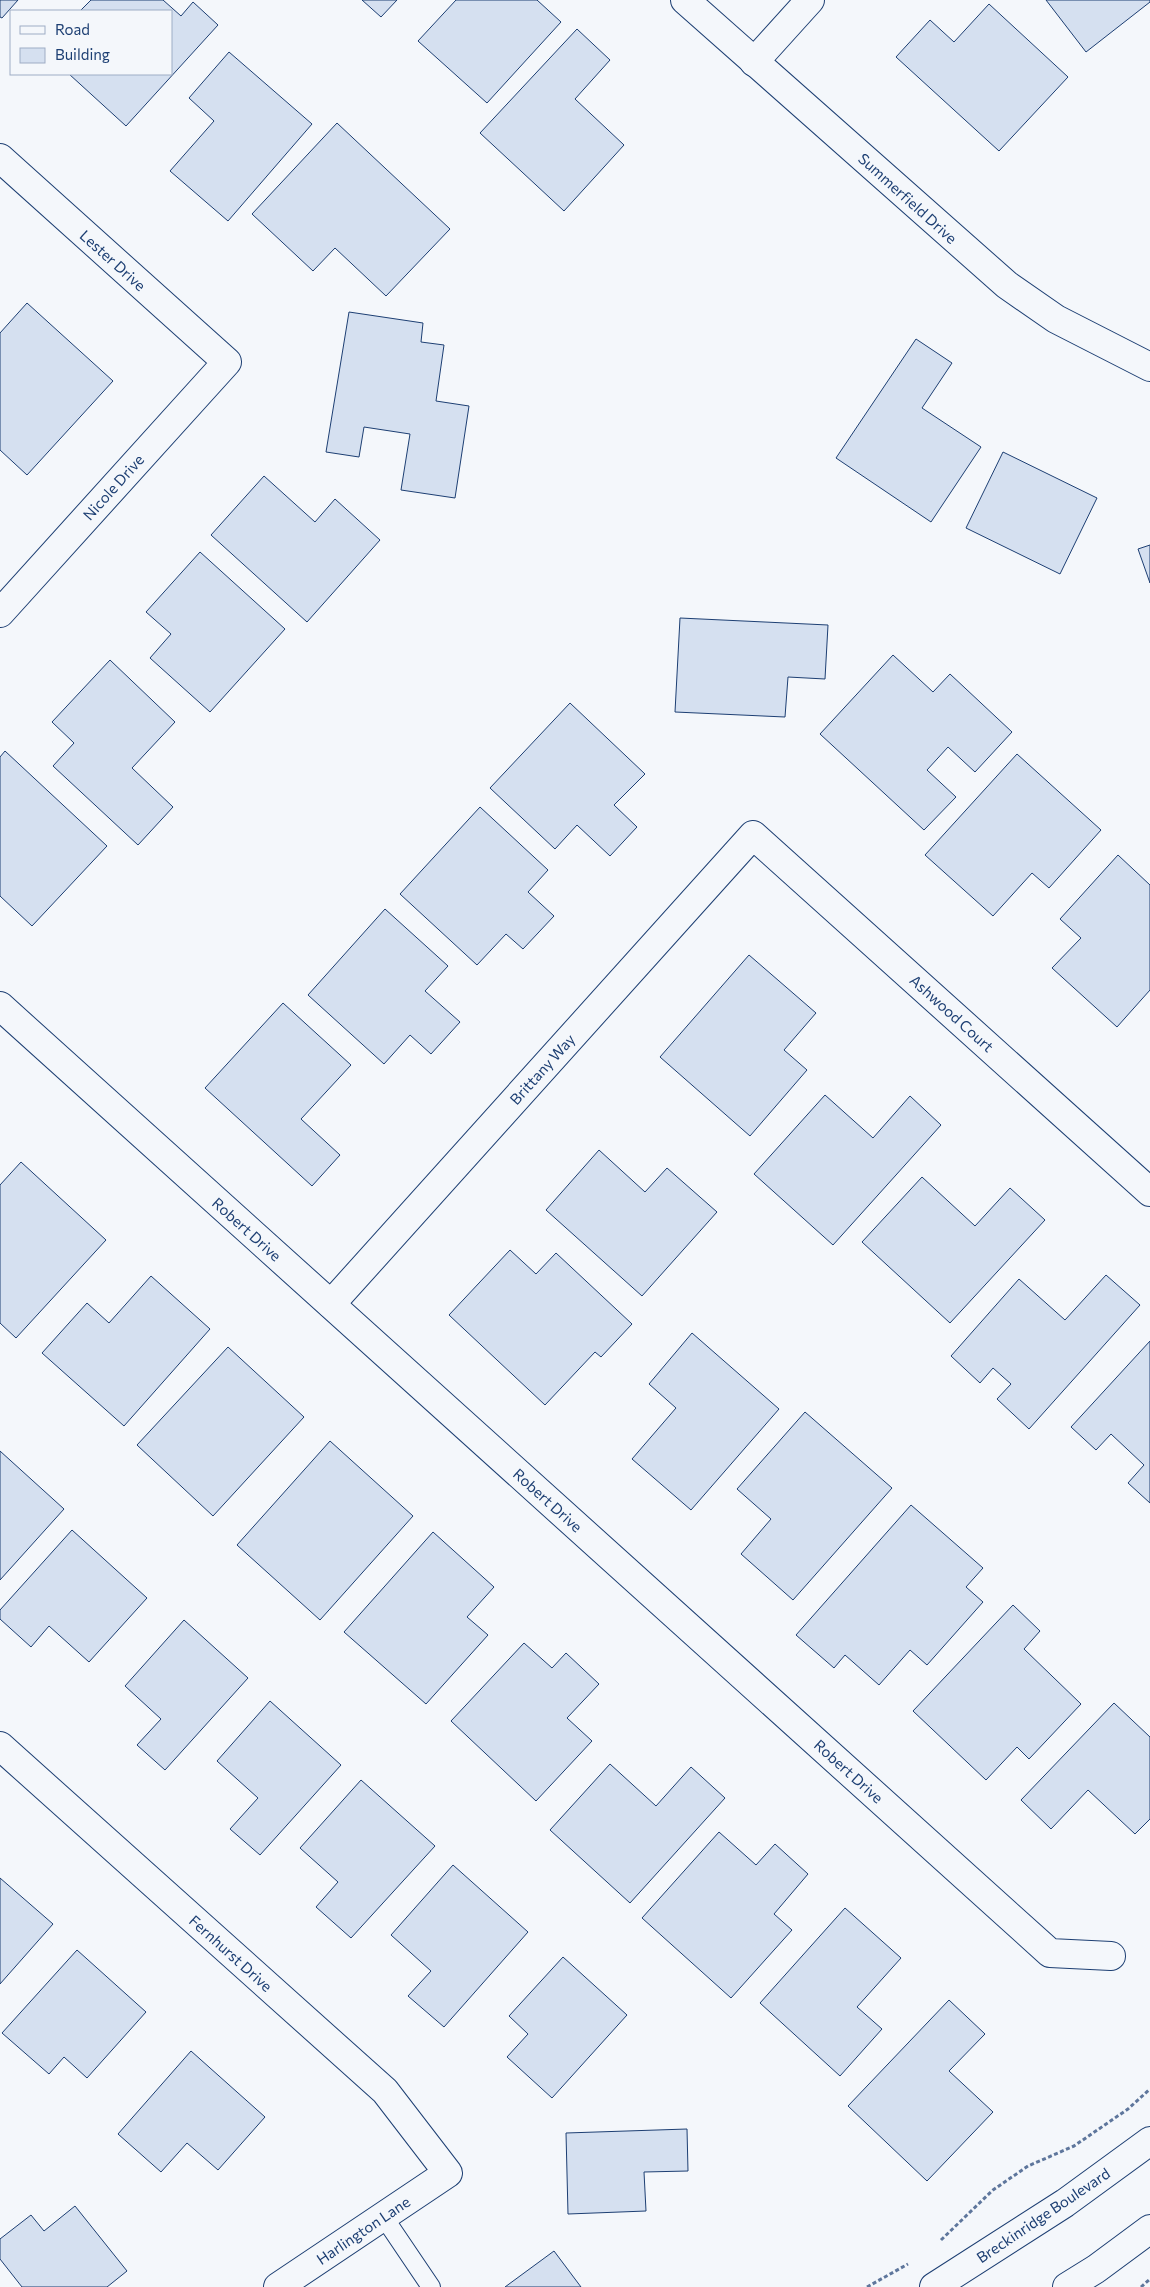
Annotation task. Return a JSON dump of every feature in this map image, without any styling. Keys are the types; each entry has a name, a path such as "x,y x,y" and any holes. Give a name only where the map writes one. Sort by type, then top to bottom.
{"street":[{"name":"Summerfield Drive","path":"686,0 1007,286 1056,319 1150,367"},
{"path":"754,62 810,0"},
{"name":"Lester Drive","path":"0,158 227,362"},
{"name":"Nicole Drive","path":"0,613 227,362"},
{"name":"Ashwood Court","path":"753,835 1150,1192"},
{"name":"Brittany Way","path":"331,1304 753,835"},
{"name":"Robert Drive","path":"0,1006 1050,1953 1112,1956"},
{"name":"Fernhurst Drive","path":"0,1746 385,2091 448,2173"},
{"name":"Breckinridge Boulevard","path":"934,2287 1065,2203 1150,2142"},
{"name":"Harlington Lane","path":"278,2287 448,2173"},
{"path":"1067,2287 1096,2270 1150,2229"}],"lane":[{"path":"383,2216 431,2287"}],"path":[{"path":"935,2245 993,2190 1028,2166 1074,2146 1128,2109 1150,2089"},
{"path":"866,2287 913,2261"},
{"path":"1141,2287 1150,2280"}],"building":[{"path":"0,0 18,0 2,18 0,17"},
{"path":"91,0 163,0 181,16 193,2 218,25 126,126 70,75 172,75 172,10 81,10"},
{"path":"362,0 397,0 381,17"},
{"path":"456,0 537,0 561,22 487,103 418,41"},
{"path":"1046,0 1150,0 1150,2 1086,52"},
{"path":"989,4 1068,77 999,151 896,57 930,20 954,42"},
{"path":"577,29 610,60 575,99 624,145 564,211 480,133"},
{"path":"229,52 312,124 228,221 170,171 214,121 189,98"},
{"path":"337,123 450,229 386,296 335,248 313,271 252,214"},
{"path":"27,303 113,381 27,475 0,450 0,333"},
{"path":"349,312 423,323 421,342 444,345 436,401 469,406 455,498 401,490 410,434 364,427 359,457 326,452"},
{"path":"916,339 952,363 922,408 981,447 931,522 836,458"},
{"path":"1003,452 1097,498 1060,574 966,528"},
{"path":"264,476 315,522 335,499 380,540 307,622 211,535"},
{"path":"1150,545 1150,583 1138,549"},
{"path":"200,552 285,629 210,712 150,658 171,634 146,612"},
{"path":"680,618 828,625 825,679 788,677 785,717 675,712"},
{"path":"893,655 933,692 950,674 1012,732 975,772 948,747 927,770 956,797 924,830 820,734"},
{"path":"110,660 175,722 132,768 173,807 138,845 53,766 74,743 52,722"},
{"path":"570,703 645,774 614,805 637,827 610,856 577,825 555,849 490,788"},
{"path":"5,751 107,846 32,926 0,896 0,757"},
{"path":"1017,754 1101,830 1049,888 1032,873 993,916 925,855"},
{"path":"480,807 548,870 528,892 554,916 523,949 506,934 477,965 400,894"},
{"path":"1118,855 1150,885 1150,990 1117,1027 1052,968 1081,938 1060,919"},
{"path":"385,909 448,966 425,991 460,1022 431,1054 410,1035 384,1064 308,995"},
{"path":"749,955 816,1013 784,1050 807,1070 750,1136 660,1057"},
{"path":"283,1003 351,1065 301,1119 340,1155 312,1186 205,1088"},
{"path":"825,1095 873,1138 910,1096 941,1125 833,1245 754,1174"},
{"path":"599,1150 645,1192 667,1168 717,1212 642,1296 546,1210"},
{"path":"21,1162 106,1240 16,1338 0,1323 0,1185"},
{"path":"922,1177 975,1226 1010,1188 1045,1220 950,1323 862,1242"},
{"path":"510,1250 536,1274 556,1253 632,1324 601,1357 595,1352 545,1405 449,1315"},
{"path":"1106,1275 1140,1305 1029,1429 997,1399 1011,1384 993,1368 980,1383 951,1356 1019,1279 1065,1320"},
{"path":"151,1276 210,1329 124,1426 42,1353 87,1303 109,1323"},
{"path":"692,1333 779,1409 691,1510 632,1459 676,1408 649,1384"},
{"path":"1150,1341 1150,1503 1128,1483 1144,1465 1111,1434 1096,1450 1071,1427"},
{"path":"228,1347 304,1417 213,1516 137,1445"},
{"path":"805,1412 892,1488 793,1600 741,1554 771,1519 737,1489"},
{"path":"330,1441 413,1516 320,1620 237,1545"},
{"path":"0,1451 64,1509 0,1580"},
{"path":"911,1505 983,1568 966,1587 983,1602 927,1665 910,1650 879,1685 845,1655 834,1668 796,1635"},
{"path":"72,1530 147,1598 89,1662 49,1626 31,1647 0,1619 0,1610"},
{"path":"433,1532 494,1587 467,1617 488,1635 426,1704 344,1632"},
{"path":"1013,1605 1040,1631 1024,1649 1081,1704 1029,1759 1017,1747 986,1780 913,1711"},
{"path":"184,1620 248,1678 165,1770 137,1745 161,1719 125,1686"},
{"path":"524,1643 552,1668 566,1653 599,1684 567,1718 592,1741 536,1801 451,1721"},
{"path":"270,1701 341,1765 260,1855 230,1829 258,1798 217,1761"},
{"path":"1114,1703 1150,1737 1150,1819 1135,1834 1088,1790 1051,1829 1021,1800"},
{"path":"610,1764 656,1806 691,1767 725,1798 630,1903 550,1830"},
{"path":"361,1780 435,1846 351,1938 316,1907 338,1882 300,1848"},
{"path":"719,1832 756,1865 775,1844 808,1874 774,1914 792,1930 731,1998 642,1918"},
{"path":"453,1865 528,1932 444,2027 408,1996 431,1971 391,1935"},
{"path":"0,1878 53,1924 0,1984"},
{"path":"845,1908 901,1958 857,2007 882,2029 840,2076 760,2003"},
{"path":"77,1950 146,2012 87,2078 64,2057 49,2074 2,2033"},
{"path":"563,1957 627,2015 552,2098 507,2057 528,2034 509,2016"},
{"path":"949,2000 985,2034 949,2071 993,2112 927,2181 848,2106"},
{"path":"191,2051 265,2117 218,2170 187,2143 161,2172 118,2134"},
{"path":"687,2129 688,2171 644,2172 646,2211 568,2214 566,2133"},
{"path":"75,2206 127,2271 107,2287 22,2287 0,2259 0,2239 31,2215 44,2231"},
{"path":"554,2251 581,2287 505,2287"}]}
